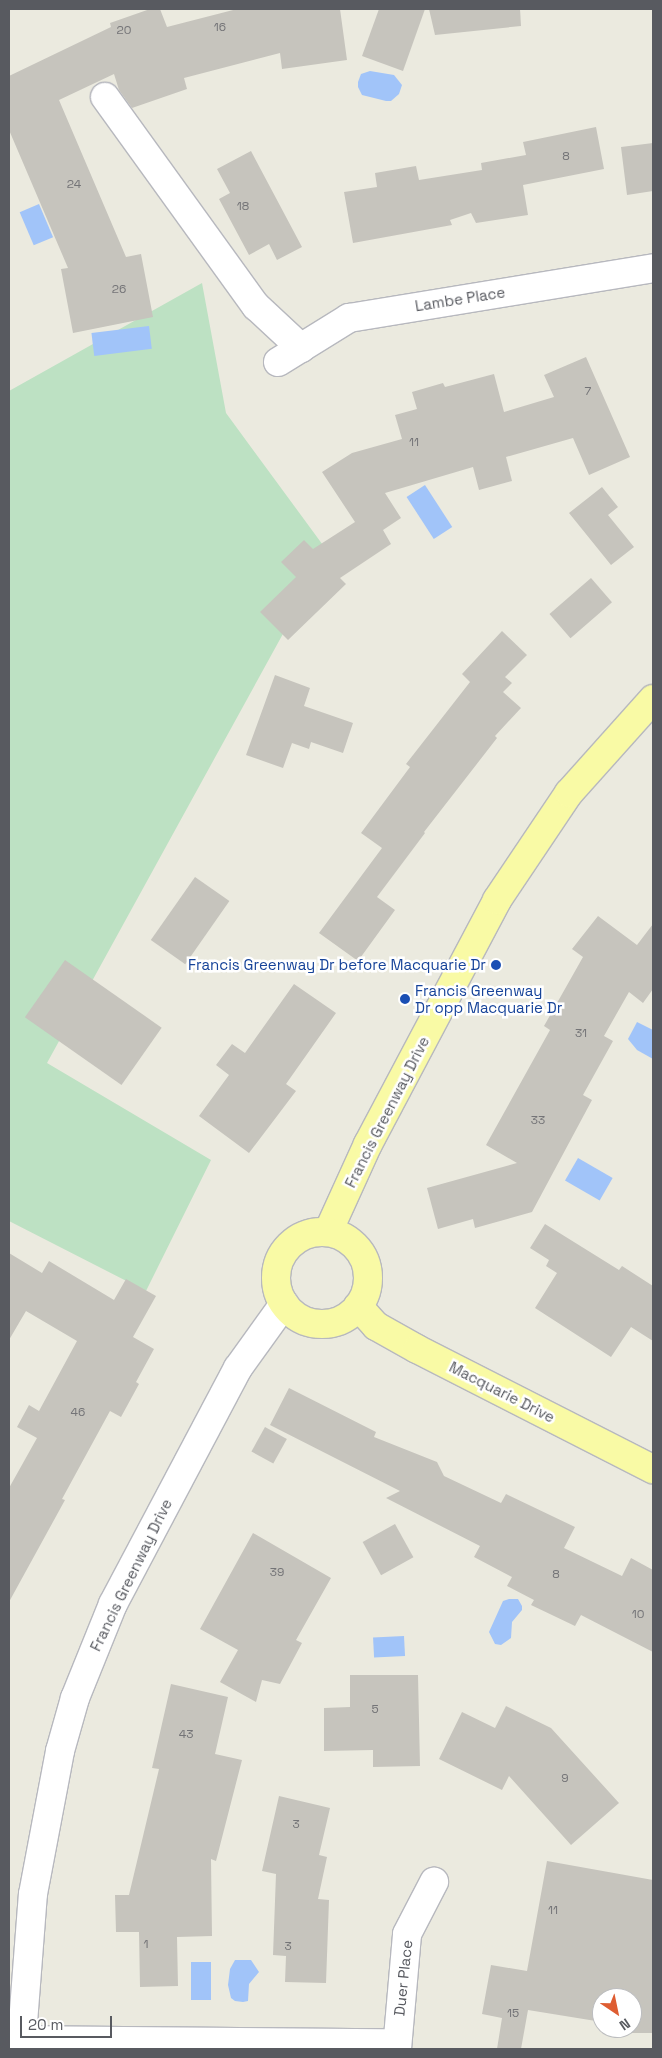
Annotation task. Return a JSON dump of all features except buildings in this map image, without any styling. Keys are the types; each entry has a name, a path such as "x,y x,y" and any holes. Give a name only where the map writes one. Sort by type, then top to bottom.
{"main road":[{"name":"Francis Greenway Drive","path":"328,1232 368,1144 496,900 568,793 653,699"},
{"path":"315,1232 328,1232 342,1236 362,1254 367,1267 368,1281 365,1295 358,1306 347,1316 334,1322 320,1324 306,1321 294,1314 284,1304 278,1292 276,1280 277,1267 283,1254 291,1244 302,1236 315,1232"},
{"name":"Macquarie Drive","path":"358,1306 376,1326 417,1349 653,1469"}],"street":[{"name":"Lambe Place","path":"105,97 256,306 289,355 350,318 653,268"},
{"name":"Francis Greenway Drive","path":"22,2044 33,1894 60,1751 75,1698 113,1604 219,1403 238,1368 284,1304"},
{"name":"Duer Place","path":"397,2046 407,1934 434,1882"},
{"path":"22,2044 397,2046"}],"green space":[{"path":"202,283 226,413 328,552 47,1063 211,1160 146,1291 9,1221 9,391"}],"water":[{"path":"370,71 394,75 402,85 399,94 391,101 362,95 358,82 361,74"},
{"path":"39,204 53,237 34,245 20,212"},
{"path":"149,326 152,349 94,356 91,333"},
{"path":"425,485 452,527 434,539 407,497"},
{"path":"637,1022 653,1030 653,1059 637,1050 628,1039"},
{"path":"578,1158 613,1178 600,1201 565,1181"},
{"path":"518,1599 522,1610 512,1622 511,1638 501,1645 495,1644 489,1632 503,1601"},
{"path":"404,1636 405,1656 374,1658 373,1638"},
{"path":"235,1960 251,1960 259,1972 249,1984 248,2001 235,2001 231,1998 228,1985 230,1969"},
{"path":"191,1962 211,1962 211,2000 191,2000"}],"place":[{"name":"Francis Greenway Dr before Macquarie Dr","path":"496,965"},
{"name":"Francis Greenway Dr opp Macquarie Dr","path":"405,999"}]}
